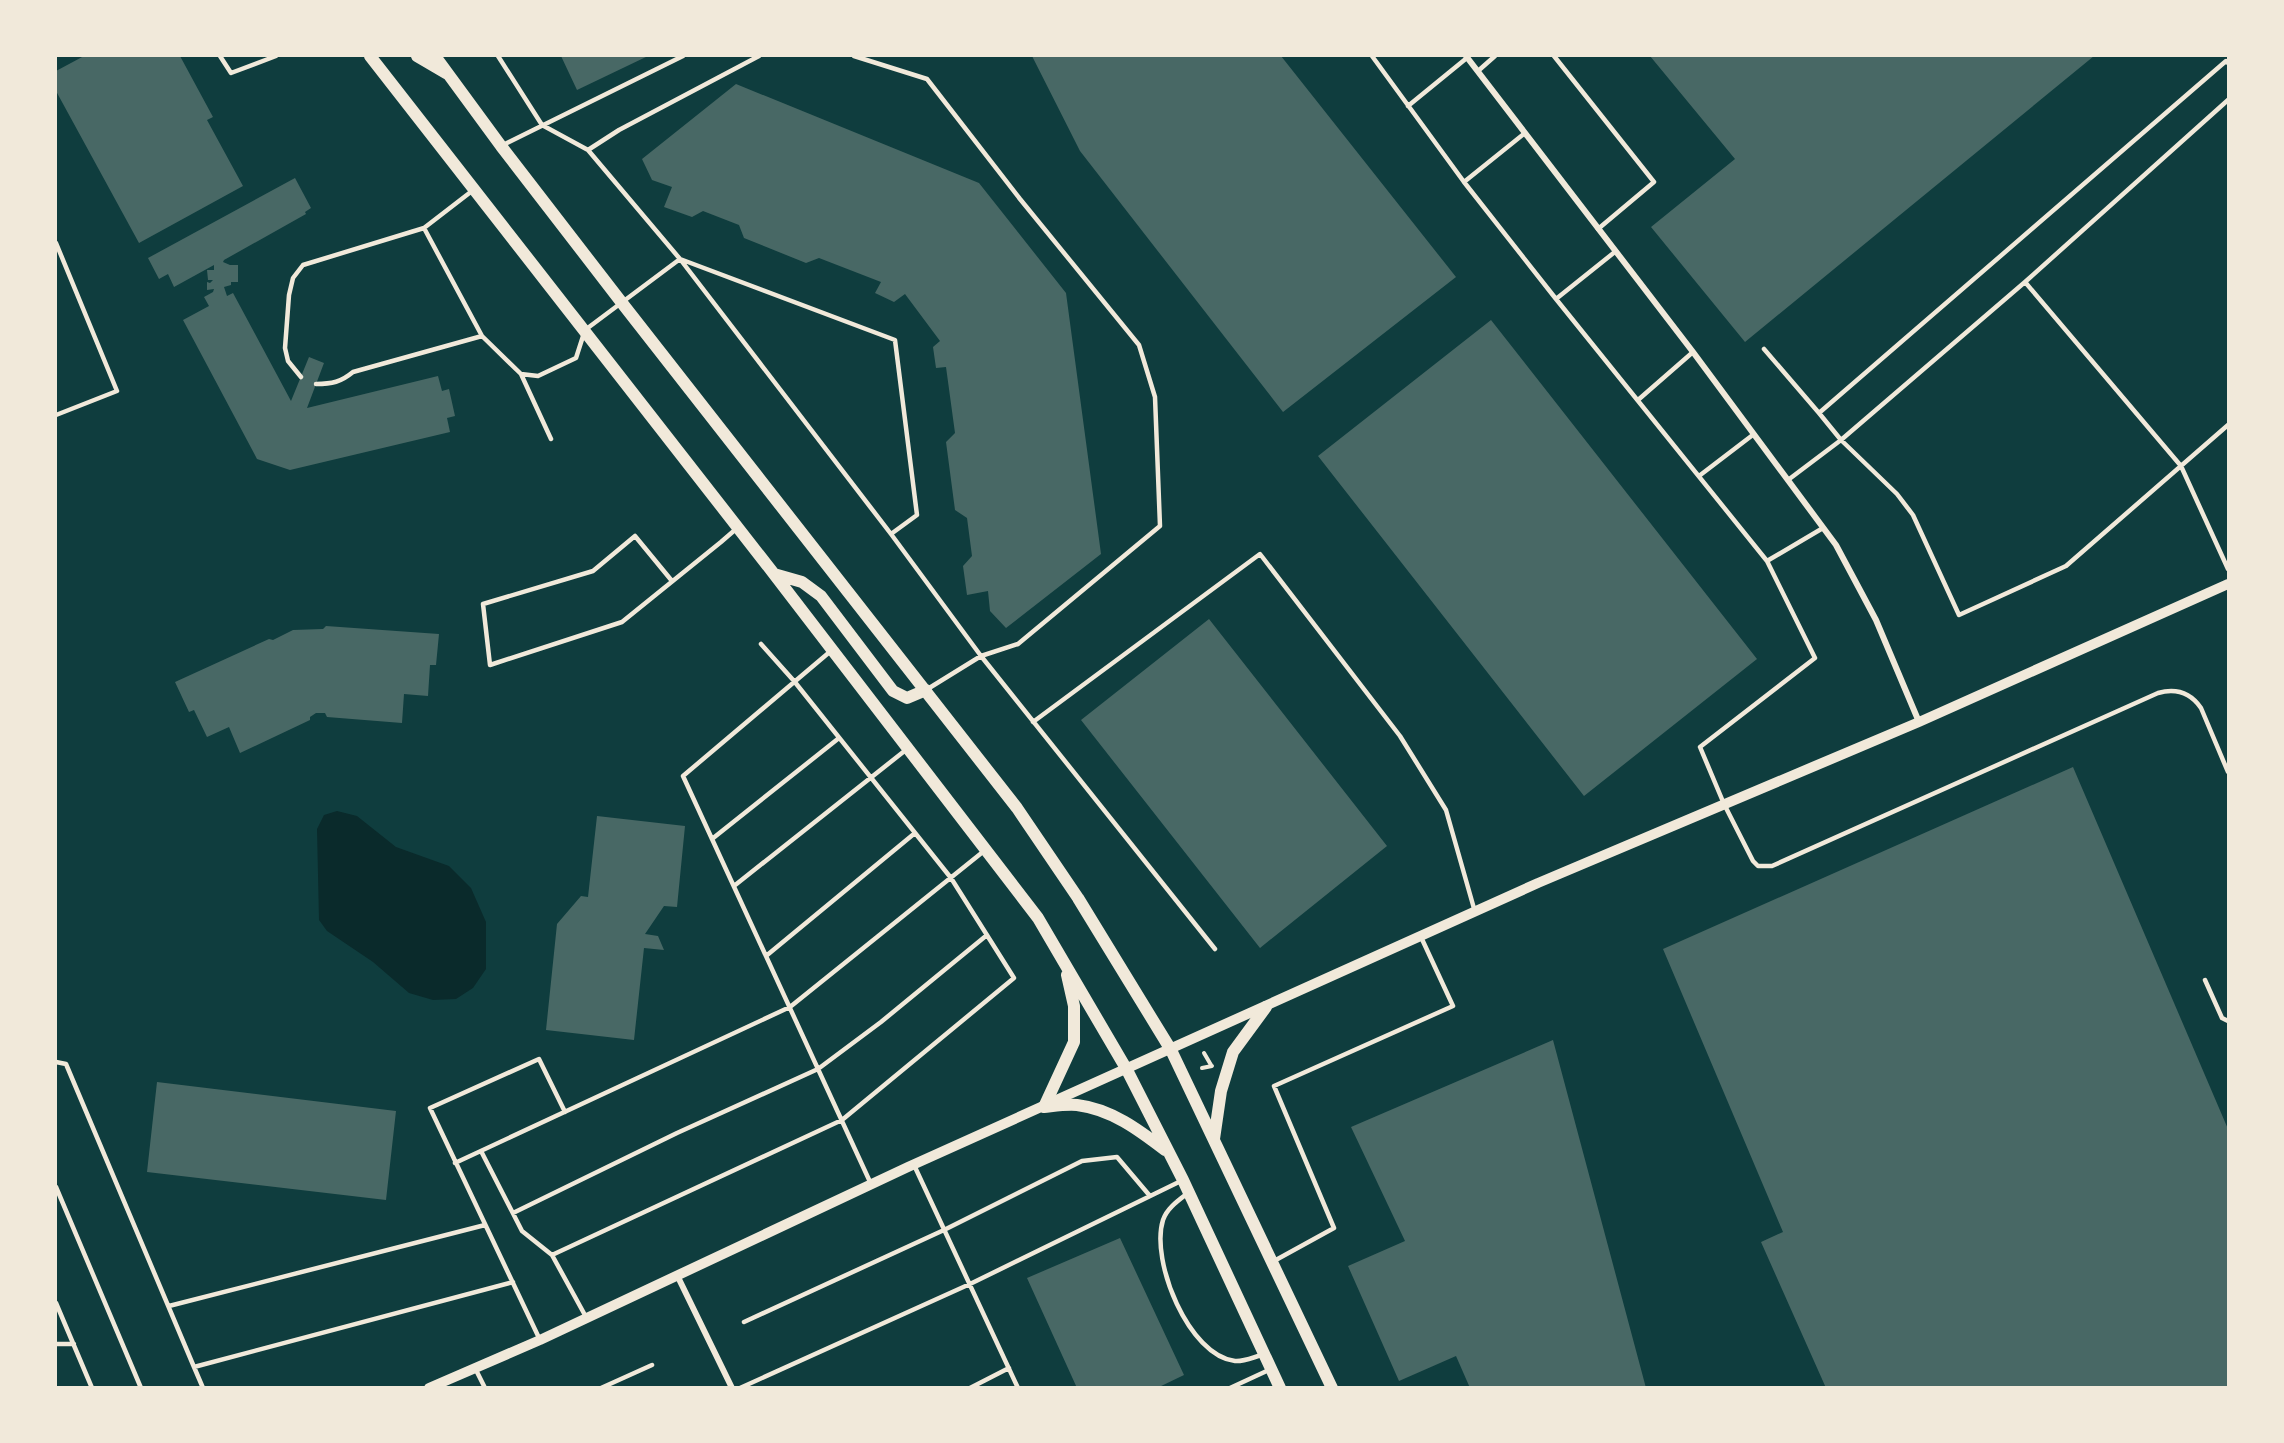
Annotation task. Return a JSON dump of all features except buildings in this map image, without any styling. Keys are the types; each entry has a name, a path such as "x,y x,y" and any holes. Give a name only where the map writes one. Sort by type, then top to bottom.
{"main road":[{"path":"370,56 833,649 1038,918 1127,1070 1170,1153 1281,1388"},
{"path":"417,56 449,75"},
{"path":"435,56 622,303 1017,808 1078,898 1171,1050 1332,1388"},
{"path":"774,574 802,582 821,596 893,691 907,698 926,690"},
{"path":"1065,965 1074,1006 1074,1042 1044,1107 1076,1105 1110,1113 1170,1153"},
{"path":"1214,1140 1221,1091 1233,1052 1266,1007"}],"street":[{"path":"1467,56 1693,352 1836,545 1876,620 1919,722"},
{"path":"429,1388 540,1340 872,1184 1420,936 1919,722 2229,584"},
{"path":"677,1274 732,1388"}],"lane":[{"path":"220,56 231,74 276,56"},
{"path":"498,56 542,125 588,150 680,259 891,534 981,656 1215,949"},
{"path":"501,146 683,56"},
{"path":"588,150 620,130 759,56"},
{"path":"854,56 927,78 1020,199 1139,345 1155,397 1160,526 1018,644 981,656 926,690"},
{"path":"1372,56 1464,183 1767,561 1815,658 1700,747 1725,804 1753,861 1758,866 1772,866 2158,693 2170,690 2183,692 2195,699 2229,772"},
{"path":"1408,106 1467,56"},
{"path":"1478,71 1495,56"},
{"path":"1554,56 1654,182 1598,229"},
{"path":"1819,413 2228,62 2221,56"},
{"path":"1788,480 1841,440 2025,282 2229,100"},
{"path":"1464,183 1525,133"},
{"path":"301,377 288,361 285,348 289,295 293,278 303,266 424,228 474,189"},
{"path":"424,228 482,336 521,374 551,439"},
{"path":"56,243 117,392 56,415"},
{"path":"1557,299 1616,251"},
{"path":"521,374 538,376 576,358 585,330 680,259"},
{"path":"680,259 894,340 917,515 891,534"},
{"path":"2025,282 2181,466 2229,569"},
{"path":"316,384 331,384 343,380 353,372 482,336"},
{"path":"1764,349 1841,440 1897,494 1913,514 1959,615 2066,566 2229,425"},
{"path":"1638,400 1693,352"},
{"path":"1699,476 1754,434"},
{"path":"672,581 636,536 593,571 483,604 489,665 622,622 738,527"},
{"path":"1767,561 1823,528"},
{"path":"1033,722 1260,554 1400,736 1446,810 1474,912"},
{"path":"552,1255 842,1120 1014,978 951,878 794,681 761,644"},
{"path":"833,649 683,776 872,1184"},
{"path":"712,839 839,738"},
{"path":"734,886 909,748"},
{"path":"766,956 915,833"},
{"path":"455,1162 790,1007 987,849"},
{"path":"513,1213 677,1133 818,1069 881,1023 987,934"},
{"path":"1272,1263 1335,1227 1274,1086 1453,1006 1420,936"},
{"path":"2205,980 2223,1018 2229,1021"},
{"path":"540,1340 430,1108 539,1059 566,1112"},
{"path":"56,1062 66,1064 203,1388"},
{"path":"481,1151 522,1231 552,1255 586,1317"},
{"path":"744,1322 944,1230 1082,1161 1117,1157 1150,1196"},
{"path":"914,1165 1018,1388"},
{"path":"740,1388 970,1284 1183,1180"},
{"path":"56,1187 141,1388"},
{"path":"1189,1193 1174,1204 1163,1219 1160,1253 1168,1284 1185,1323 1216,1355 1236,1362 1265,1355"},
{"path":"169,1306 485,1225"},
{"path":"194,1367 513,1282"},
{"path":"56,1303 92,1388"},
{"path":"56,1344 74,1344"},
{"path":"601,1388 652,1365"},
{"path":"475,1368 485,1388"},
{"path":"970,1388 1009,1368"},
{"path":"1230,1388 1272,1369"}],"path":[{"path":"1204,1053 1211,1065"}],"water":[{"path":"337,811 357,816 396,847 449,866 471,888 486,922 486,969 473,988 456,999 433,1000 409,993 373,962 327,931 319,920 317,829 324,815"}]}
